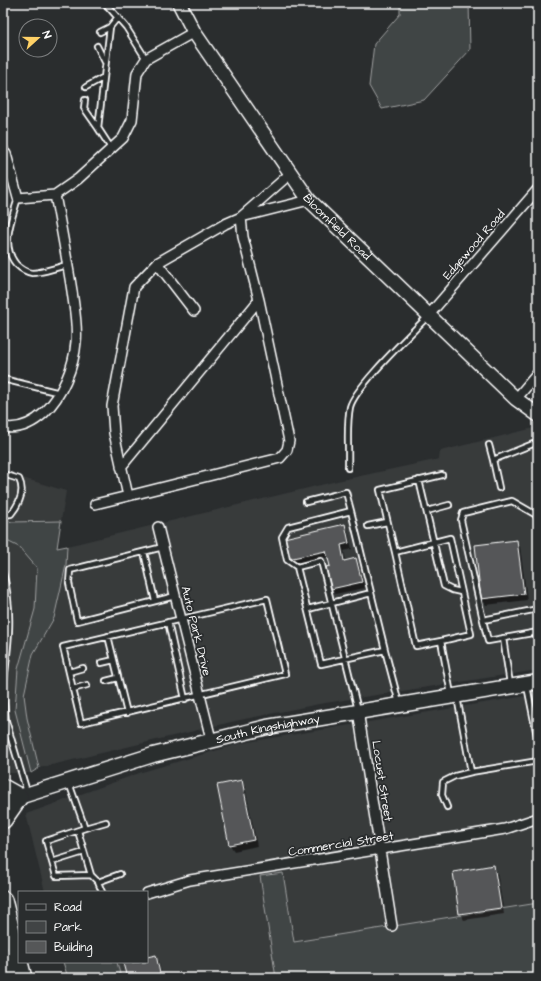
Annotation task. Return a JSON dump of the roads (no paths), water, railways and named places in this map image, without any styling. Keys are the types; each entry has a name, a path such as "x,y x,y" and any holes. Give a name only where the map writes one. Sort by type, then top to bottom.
{"highway":[{"path":"3,788 16,798 3,820"},
{"path":"3,900 18,962"},
{"path":"3,957 8,978"},
{"path":"18,963 22,978"}],"main road":[{"name":"South Kingshighway","path":"16,798 153,755 266,727 532,682"}],"street":[{"name":"Bloomfield Road","path":"179,3 194,32 309,200 516,399 538,415"},
{"path":"4,153 18,198 55,195 78,179 123,138 132,120 137,73 146,60 194,32"},
{"path":"241,217 291,173"},
{"name":"Edgewood Road","path":"428,316 538,189"},
{"path":"3,427 19,428 31,423 49,408 60,393 74,356 76,342 74,308 68,265 55,195"},
{"path":"128,496 114,433 112,406 134,287 157,263 225,224 241,217 309,200"},
{"path":"95,504 280,458 287,450 289,441 259,300 243,236 241,217"},
{"path":"157,263 194,311"},
{"path":"121,467 259,300"},
{"path":"516,399 538,373"},
{"name":"Auto Park Drive","path":"158,527 211,740"},
{"name":"Locust Street","path":"358,711 392,926"},
{"name":"Commercial Street","path":"148,892 190,880 505,829 538,818"}],"lane":[{"path":"105,3 118,17 146,60"},
{"path":"100,32 110,27 118,17"},
{"path":"98,128 110,27"},
{"path":"97,46 105,62"},
{"path":"86,87 104,77"},
{"path":"85,100 84,108 111,148"},
{"path":"3,142 4,153"},
{"path":"18,198 8,234 7,246 11,259 21,270 31,273 42,272 54,267 68,265"},
{"path":"348,468 348,426 351,405 369,378 428,316"},
{"path":"3,379 60,393"},
{"path":"493,460 538,442"},
{"path":"489,445 499,488"},
{"path":"3,474 18,479 22,485 22,492 17,507 11,514 3,515"},
{"path":"394,552 450,538 471,634 416,646 394,552 387,522 380,490 442,475"},
{"path":"419,480 444,586 461,592"},
{"path":"306,502 346,492 399,704"},
{"path":"538,516 512,501 463,513 461,520 488,641 538,632"},
{"path":"427,511 449,505"},
{"path":"351,511 288,527 282,537 287,560 297,567 321,664 385,650"},
{"path":"368,526 387,522"},
{"path":"163,548 70,570 69,583 77,621 175,596"},
{"path":"144,552 155,601"},
{"path":"297,567 321,561 358,711"},
{"path":"3,573 8,588 11,621 5,658 3,688"},
{"path":"308,609 371,593"},
{"path":"267,599 284,674 200,696 81,723 63,647 180,619 267,599"},
{"path":"483,620 538,609"},
{"path":"168,622 186,699"},
{"path":"108,636 127,713"},
{"path":"503,638 510,686"},
{"path":"441,641 471,772"},
{"path":"101,664 114,660"},
{"path":"69,672 83,668"},
{"path":"106,681 118,678"},
{"path":"532,682 538,741"},
{"path":"73,689 87,685"},
{"path":"3,695 16,798"},
{"path":"446,807 442,795 443,782 455,776 538,761"},
{"path":"68,781 85,828"},
{"path":"91,875 56,876 46,841 106,822"},
{"path":"78,831 91,875 98,882 102,891"},
{"path":"52,862 84,852"},
{"path":"98,882 120,874"}]}
